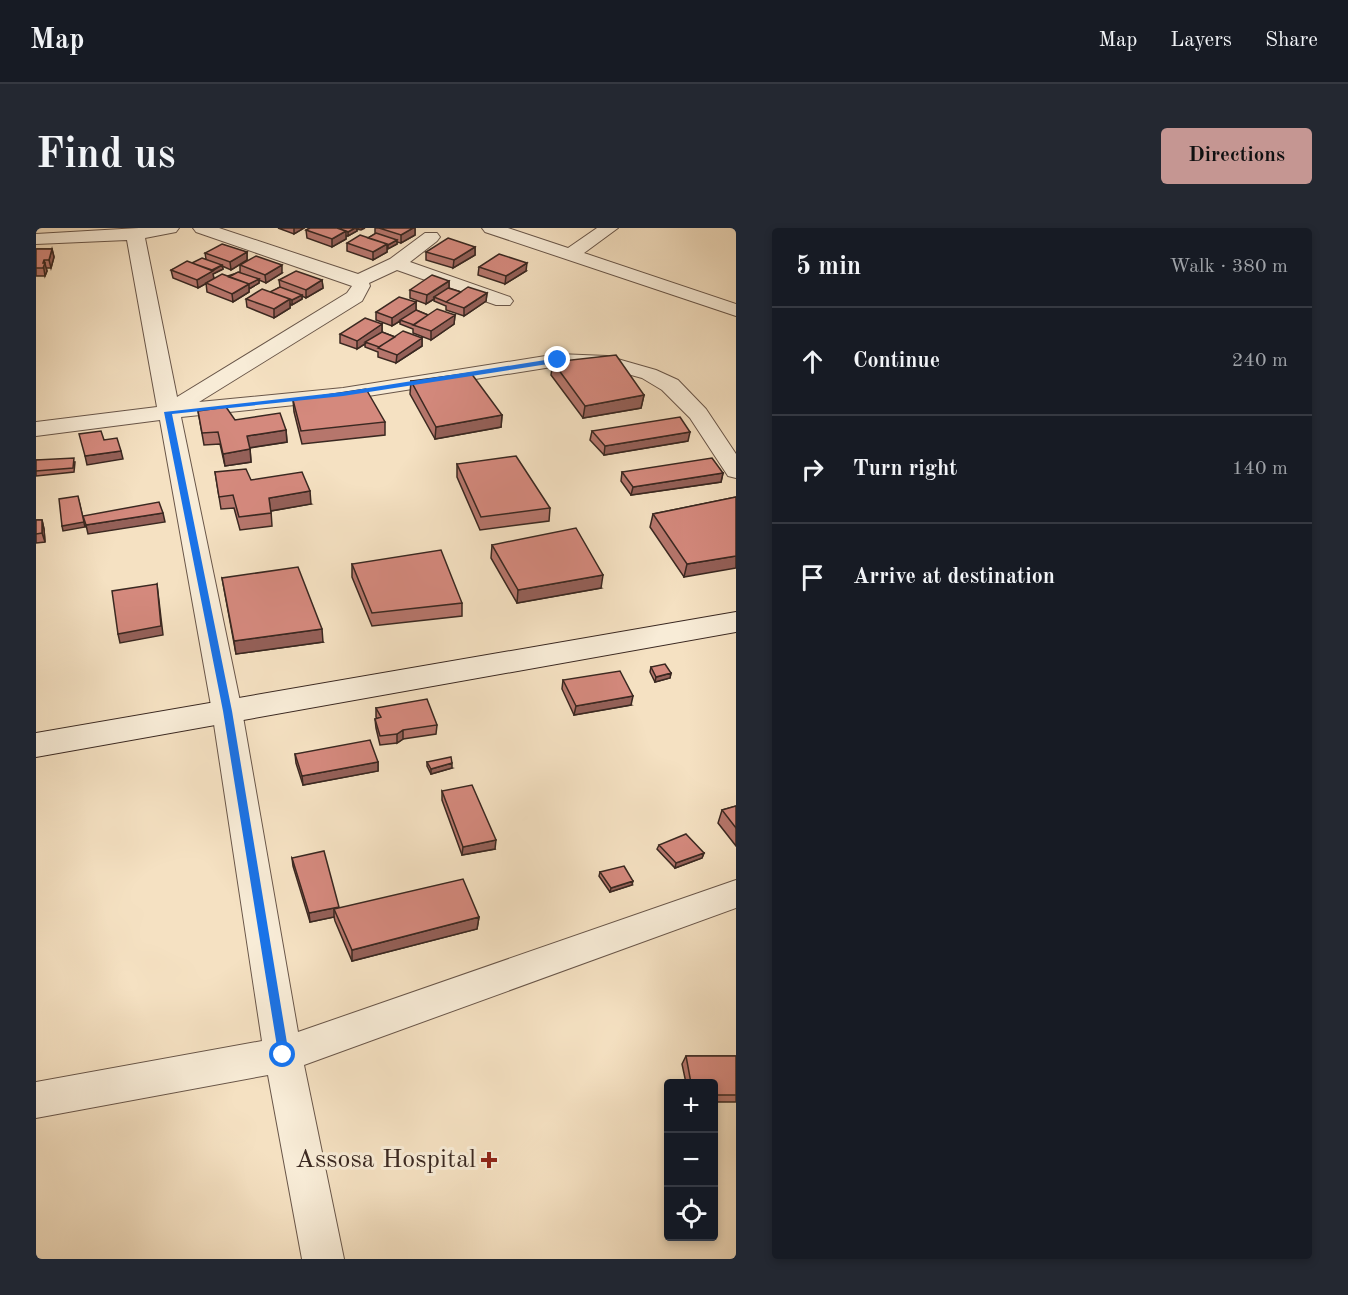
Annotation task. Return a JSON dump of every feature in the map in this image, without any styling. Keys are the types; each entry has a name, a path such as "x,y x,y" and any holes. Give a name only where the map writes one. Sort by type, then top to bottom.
{"street":[{"path":"36,239 135,234 170,228"},
{"path":"202,228 359,281 396,263 431,237"},
{"path":"491,228 736,310"},
{"path":"571,254 609,228"},
{"path":"135,234 227,711 283,1055 323,1259"},
{"path":"396,263 503,301"},
{"path":"168,412 355,297 361,286 359,281"},
{"path":"36,429 168,412 343,394 558,360 607,362 649,374 670,385 698,414 736,471"},
{"path":"36,745 736,622"},
{"path":"36,1100 283,1055 736,894"}],"building":[{"path":"337,228 346,231 332,239 306,230"},
{"path":"337,228 355,228 348,232"},
{"path":"379,228 413,228 401,235"},
{"path":"376,233 397,240 388,245 368,238"},
{"path":"360,235 387,244 373,252 347,243"},
{"path":"448,238 475,247 454,260 426,252"},
{"path":"222,244 247,252 230,262 205,253"},
{"path":"36,249 52,249 49,260 44,260 43,268 36,268"},
{"path":"499,254 527,263 506,276 479,267"},
{"path":"256,256 282,265 265,275 240,265"},
{"path":"202,258 222,265 212,270 192,263"},
{"path":"187,261 213,271 197,280 171,270"},
{"path":"296,271 322,280 306,290 279,280"},
{"path":"238,272 259,279 249,284 229,277"},
{"path":"222,274 249,284 232,294 206,283"},
{"path":"432,275 449,281 427,295 410,290"},
{"path":"280,287 302,295 292,300 270,292"},
{"path":"468,287 487,293 464,308 446,302"},
{"path":"448,288 461,292 446,302 434,297"},
{"path":"262,289 290,299 274,309 246,299"},
{"path":"399,297 416,302 392,318 376,312"},
{"path":"437,309 455,315 431,331 413,325"},
{"path":"416,310 428,315 414,325 400,320"},
{"path":"365,318 382,324 357,341 340,334"},
{"path":"403,331 422,338 397,355 378,348"},
{"path":"382,332 395,337 379,347 365,342"},
{"path":"616,355 644,395 585,406 553,362"},
{"path":"471,373 502,415 436,427 411,381"},
{"path":"366,389 385,422 301,431 293,400"},
{"path":"226,407 235,420 280,413 286,430 247,436 250,449 223,454 218,432 202,433 198,411"},
{"path":"680,417 690,432 605,446 592,431"},
{"path":"101,431 104,440 117,438 121,451 85,456 79,434"},
{"path":"516,456 550,508 481,517 457,464"},
{"path":"74,458 73,468 36,471 36,460"},
{"path":"712,458 723,473 633,487 622,472"},
{"path":"246,469 251,480 302,472 310,491 269,498 271,513 239,517 233,495 219,497 215,472"},
{"path":"78,496 84,522 62,526 59,499"},
{"path":"736,497 736,556 687,564 653,514"},
{"path":"159,502 163,513 86,525 83,516"},
{"path":"36,520 42,520 42,533 36,534"},
{"path":"576,528 603,575 518,590 492,545"},
{"path":"441,550 462,603 372,613 352,564"},
{"path":"298,567 322,629 234,641 222,578"},
{"path":"157,584 161,626 118,634 112,591"},
{"path":"665,664 671,673 656,677 651,667"},
{"path":"620,671 633,696 576,706 563,680"},
{"path":"427,699 437,725 380,736 375,719 381,717 376,708"},
{"path":"370,740 378,762 302,776 295,754"},
{"path":"451,757 452,763 431,769 427,762"},
{"path":"472,785 496,840 463,847 442,791"},
{"path":"736,806 736,828 722,810"},
{"path":"686,834 704,853 676,863 659,845"},
{"path":"324,851 339,907 309,913 292,858"},
{"path":"624,866 633,881 611,888 600,872"},
{"path":"463,879 479,917 352,950 334,909"},
{"path":"686,1056 736,1056 736,1095 718,1095 718,1079 690,1079"}],"place":[{"name":"Assosa Hospital","path":"489,1160"}],"route":[{"path":"283,1055 227,711 168,412 343,394 558,360"}]}
